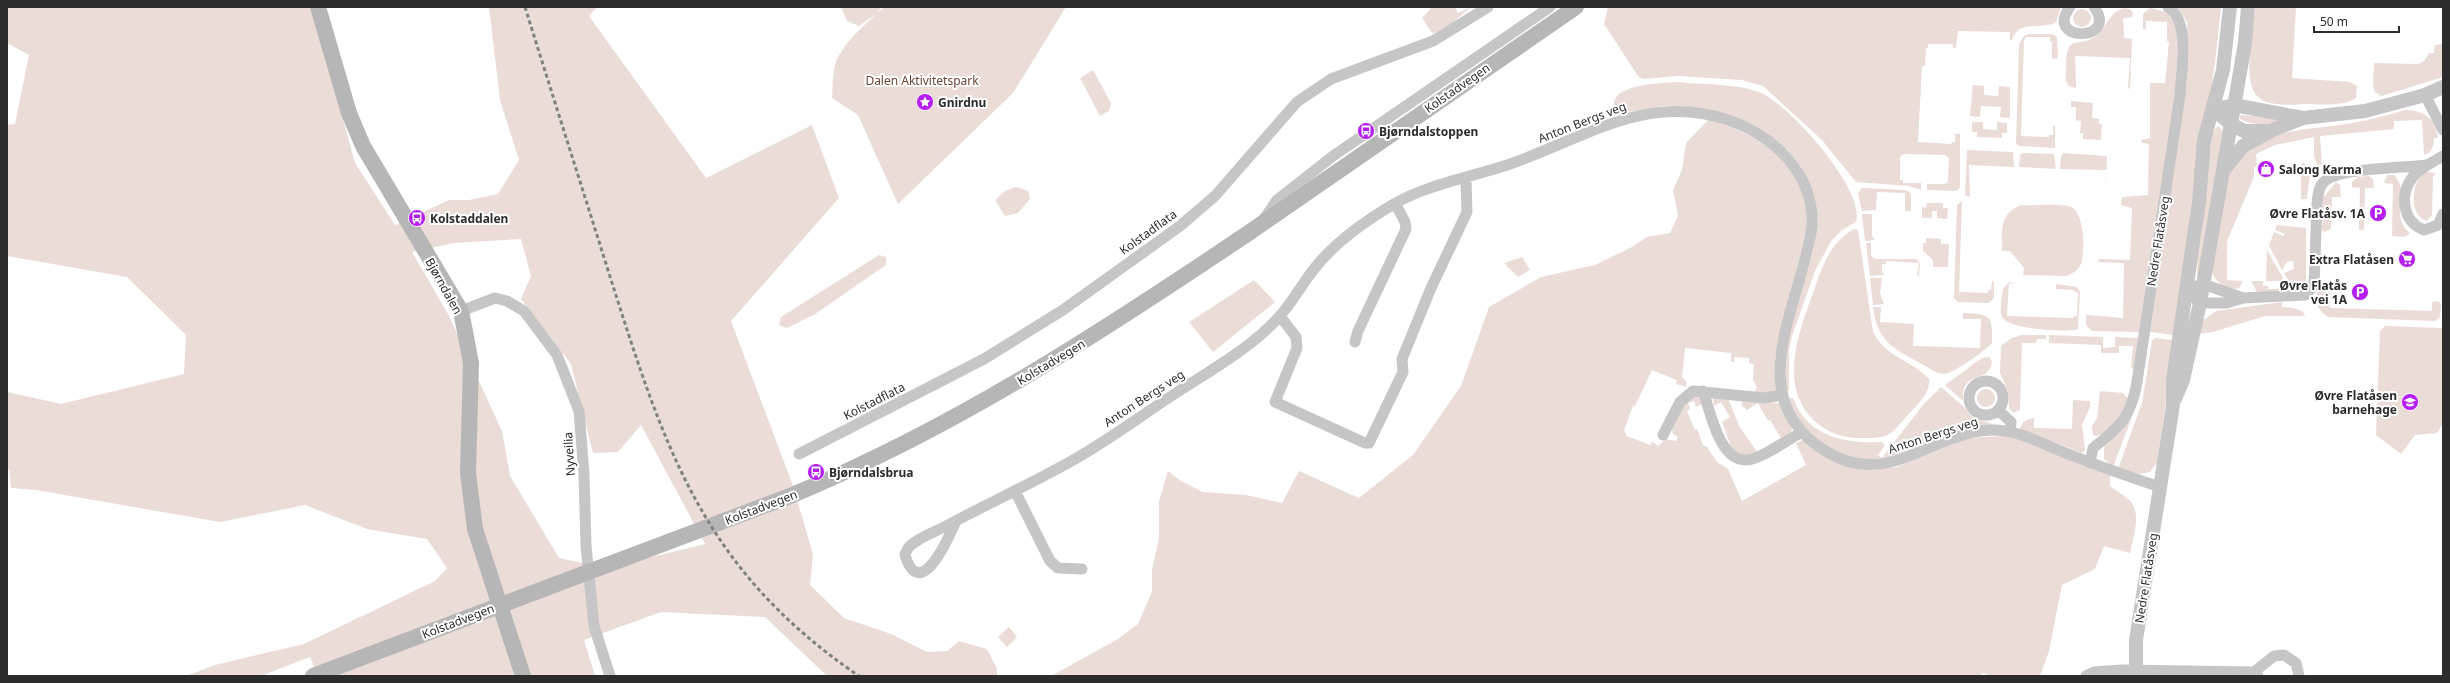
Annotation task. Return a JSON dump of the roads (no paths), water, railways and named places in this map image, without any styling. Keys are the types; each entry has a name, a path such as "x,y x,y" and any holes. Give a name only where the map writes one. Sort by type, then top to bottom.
{"main road":[{"name":"Bjørndalen","path":"318,7 349,113 363,146 461,311 472,363 468,472 475,529 522,676"},
{"name":"Kolstadvegen","path":"313,676 765,506 863,464 994,396 1092,337 1260,224 1576,7"}],"street":[{"name":"Kolstadflata","path":"799,454 984,358 1063,310 1180,226 1209,201 1297,102 1331,79 1433,41 1488,7"},
{"name":"Kolstadvegen","path":"1260,224 1277,200 1333,156 1550,7"},
{"path":"2070,7 2065,17 2066,23 2068,28 2077,34 2088,34 2096,27 2099,16 2099,8"},
{"name":"Nedre Flatåsveg","path":"2090,463 2093,448 2115,431 2126,419 2133,402 2137,382 2180,95 2183,46 2181,24 2175,11 2168,7"},
{"name":"Nedre Flatåsveg","path":"2136,673 2136,640 2173,405 2183,380 2182,316 2199,202 2204,140 2223,70 2230,7"},
{"name":"Nedre Flatåsveg","path":"2182,354 2196,318 2200,303 2245,43 2248,7"},
{"path":"2213,109 2231,124 2244,131 2270,131 2303,118 2365,111 2425,95 2443,87"},
{"path":"2425,95 2443,130"},
{"path":"2213,109 2234,105 2303,118"},
{"name":"Anton Bergs veg","path":"956,521 948,540 933,566 920,572 913,570 908,565 905,555 909,548 956,521 1078,457 1225,361 1280,316 1330,251 1395,203 1416,193 1466,179 1514,163 1616,120 1655,112 1685,112 1714,116 1751,130 1768,140 1783,152 1797,169 1810,202 1812,228 1781,350 1779,366 1782,395 1790,415 1802,432 1824,451 1839,458 1858,464 1878,465 1896,462 1962,436 1988,430 2010,432"},
{"name":"Nedre Flatåsveg","path":"2222,173 2243,146 2270,131"},
{"path":"2443,156 2426,165 2413,177 2406,190 2405,209 2410,220 2424,230 2438,225 2443,214"},
{"path":"2243,298 2203,284 2186,290 2200,303 2227,303 2243,298 2296,297 2305,295 2314,286 2318,192 2323,181 2337,174 2426,165"},
{"path":"1280,316 1296,337 1297,348 1275,402 1365,444 1368,443 1403,372 1402,360 1431,288 1467,212 1466,179"},
{"path":"1355,342 1358,331 1406,229 1405,222 1395,203"},
{"name":"Nyveilia","path":"461,311 494,298 507,300 524,311 557,355 579,411 584,474 586,546 594,626 610,676"},
{"path":"1663,435 1680,402 1688,393 1703,391 1764,398 1782,395"},
{"path":"1703,391 1717,434 1723,447 1737,458 1746,460 1759,456 1802,432"},
{"path":"1998,410 2011,422 2010,432 2090,463 2160,487"},
{"path":"1015,491 1050,561 1058,568 1082,569"},
{"path":"2086,676 2094,672 2256,674 2274,656 2284,655 2296,663 2299,676"}],"railway":[{"path":"525,7 627,331 669,445 694,497 724,545 760,591 805,634 859,676"}],"place":[{"name":"Gnirdnu","path":"925,102"},
{"name":"Bjørndalstoppen","path":"1366,131"},
{"name":"Salong Karma","path":"2266,169"},
{"name":"Øvre Flatåsv. 1A","path":"2378,213"},
{"name":"Kolstaddalen","path":"417,218"},
{"name":"Extra Flatåsen","path":"2407,259"},
{"name":"Øvre Flatås vei 1A","path":"2360,292"},
{"name":"Øvre Flatåsen barnehage","path":"2410,402"},
{"name":"Bjørndalsbrua","path":"816,472"}],"park label":[{"name":"Dalen Aktivitetspark","path":"922,80"}]}
